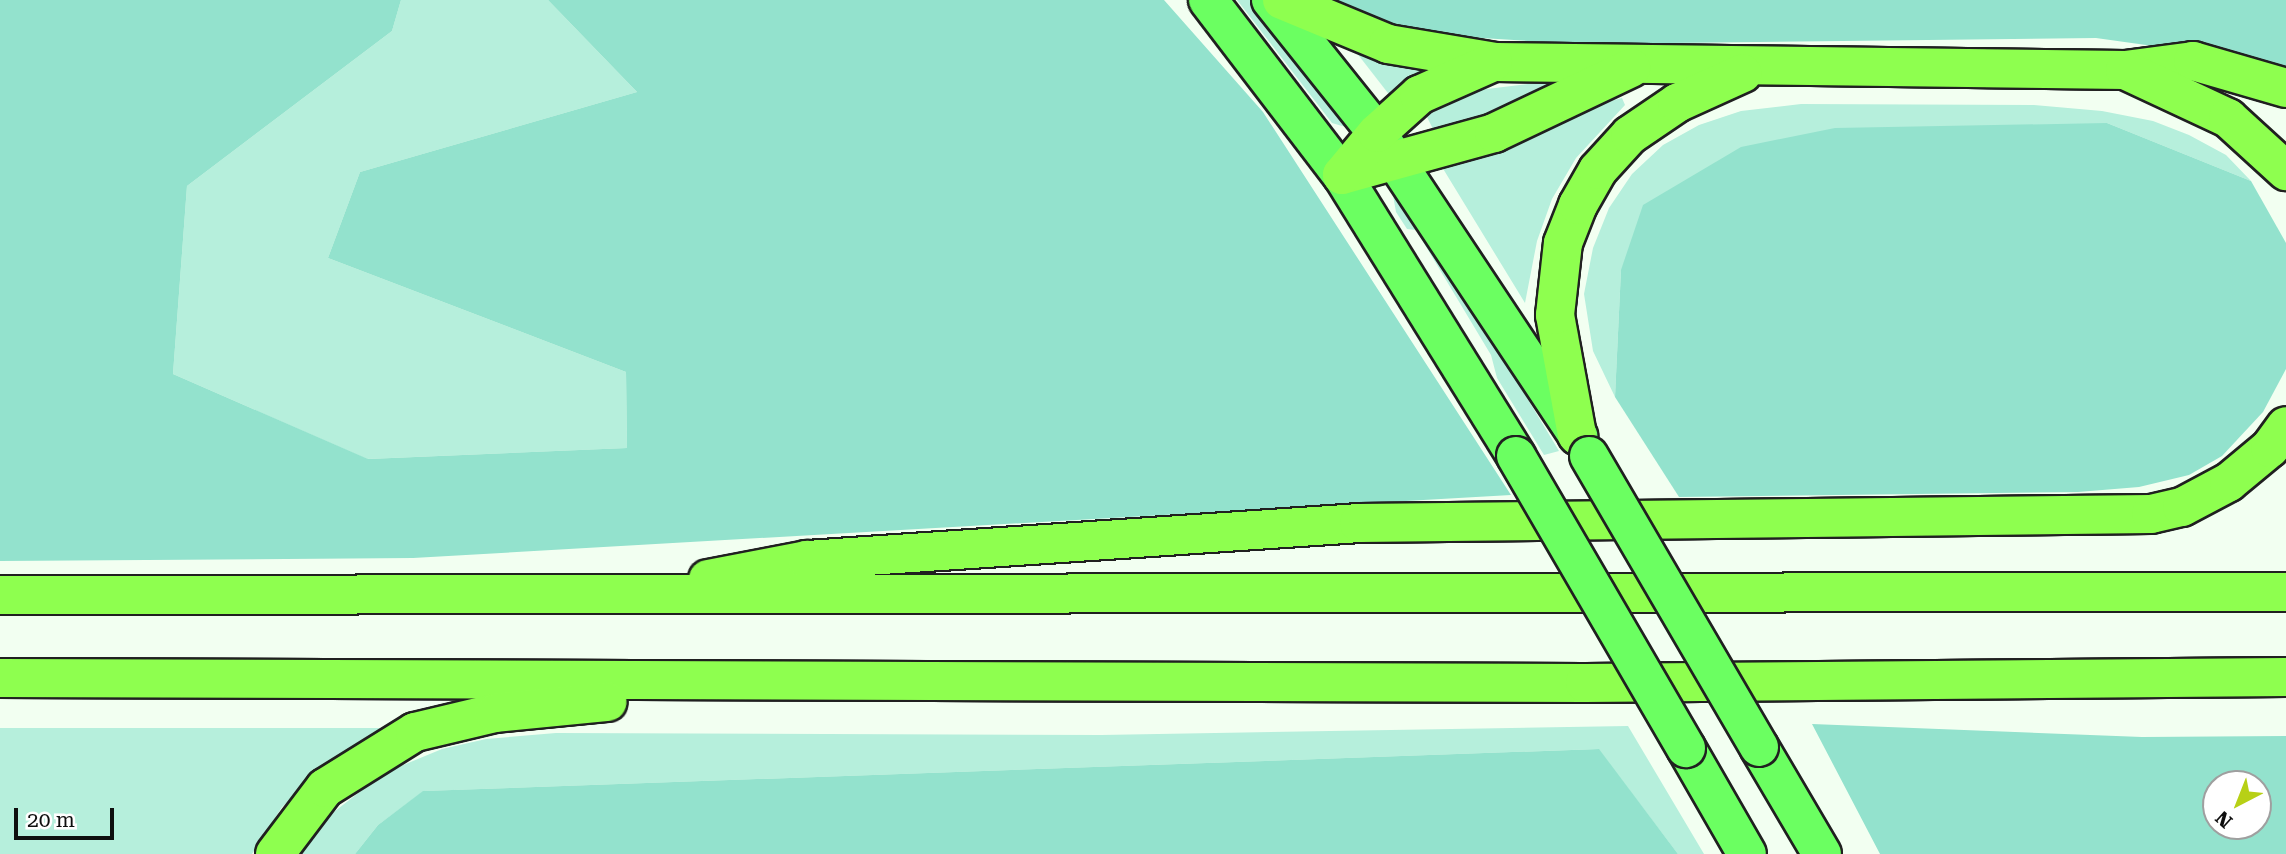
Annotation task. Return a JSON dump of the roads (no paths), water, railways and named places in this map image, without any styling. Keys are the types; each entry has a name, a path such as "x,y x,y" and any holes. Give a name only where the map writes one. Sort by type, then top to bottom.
{"highway":[{"path":"1282,0 1388,44 1495,62 1754,68 1994,66 2125,70 2193,61 2286,88"},
{"path":"1342,175 1387,147 1432,86 1495,62"},
{"path":"1387,147 1494,133 1636,65"},
{"path":"1583,446 1555,315 1563,243 1578,205 1611,153 1651,118 1754,68"},
{"path":"2125,70 2228,117 2286,171"},
{"path":"617,597 807,560 1359,523 2151,514 2182,507 2229,482 2270,448 2286,426"},
{"path":"0,595 617,597 2286,592"},
{"path":"0,678 1585,683 2286,677"},
{"path":"275,854 325,788 415,732 495,713 811,682"}],"main road":[{"path":"1208,0 1342,175 1516,456 1747,854"},
{"path":"1271,0 1387,147 1583,446 1822,854"}]}
